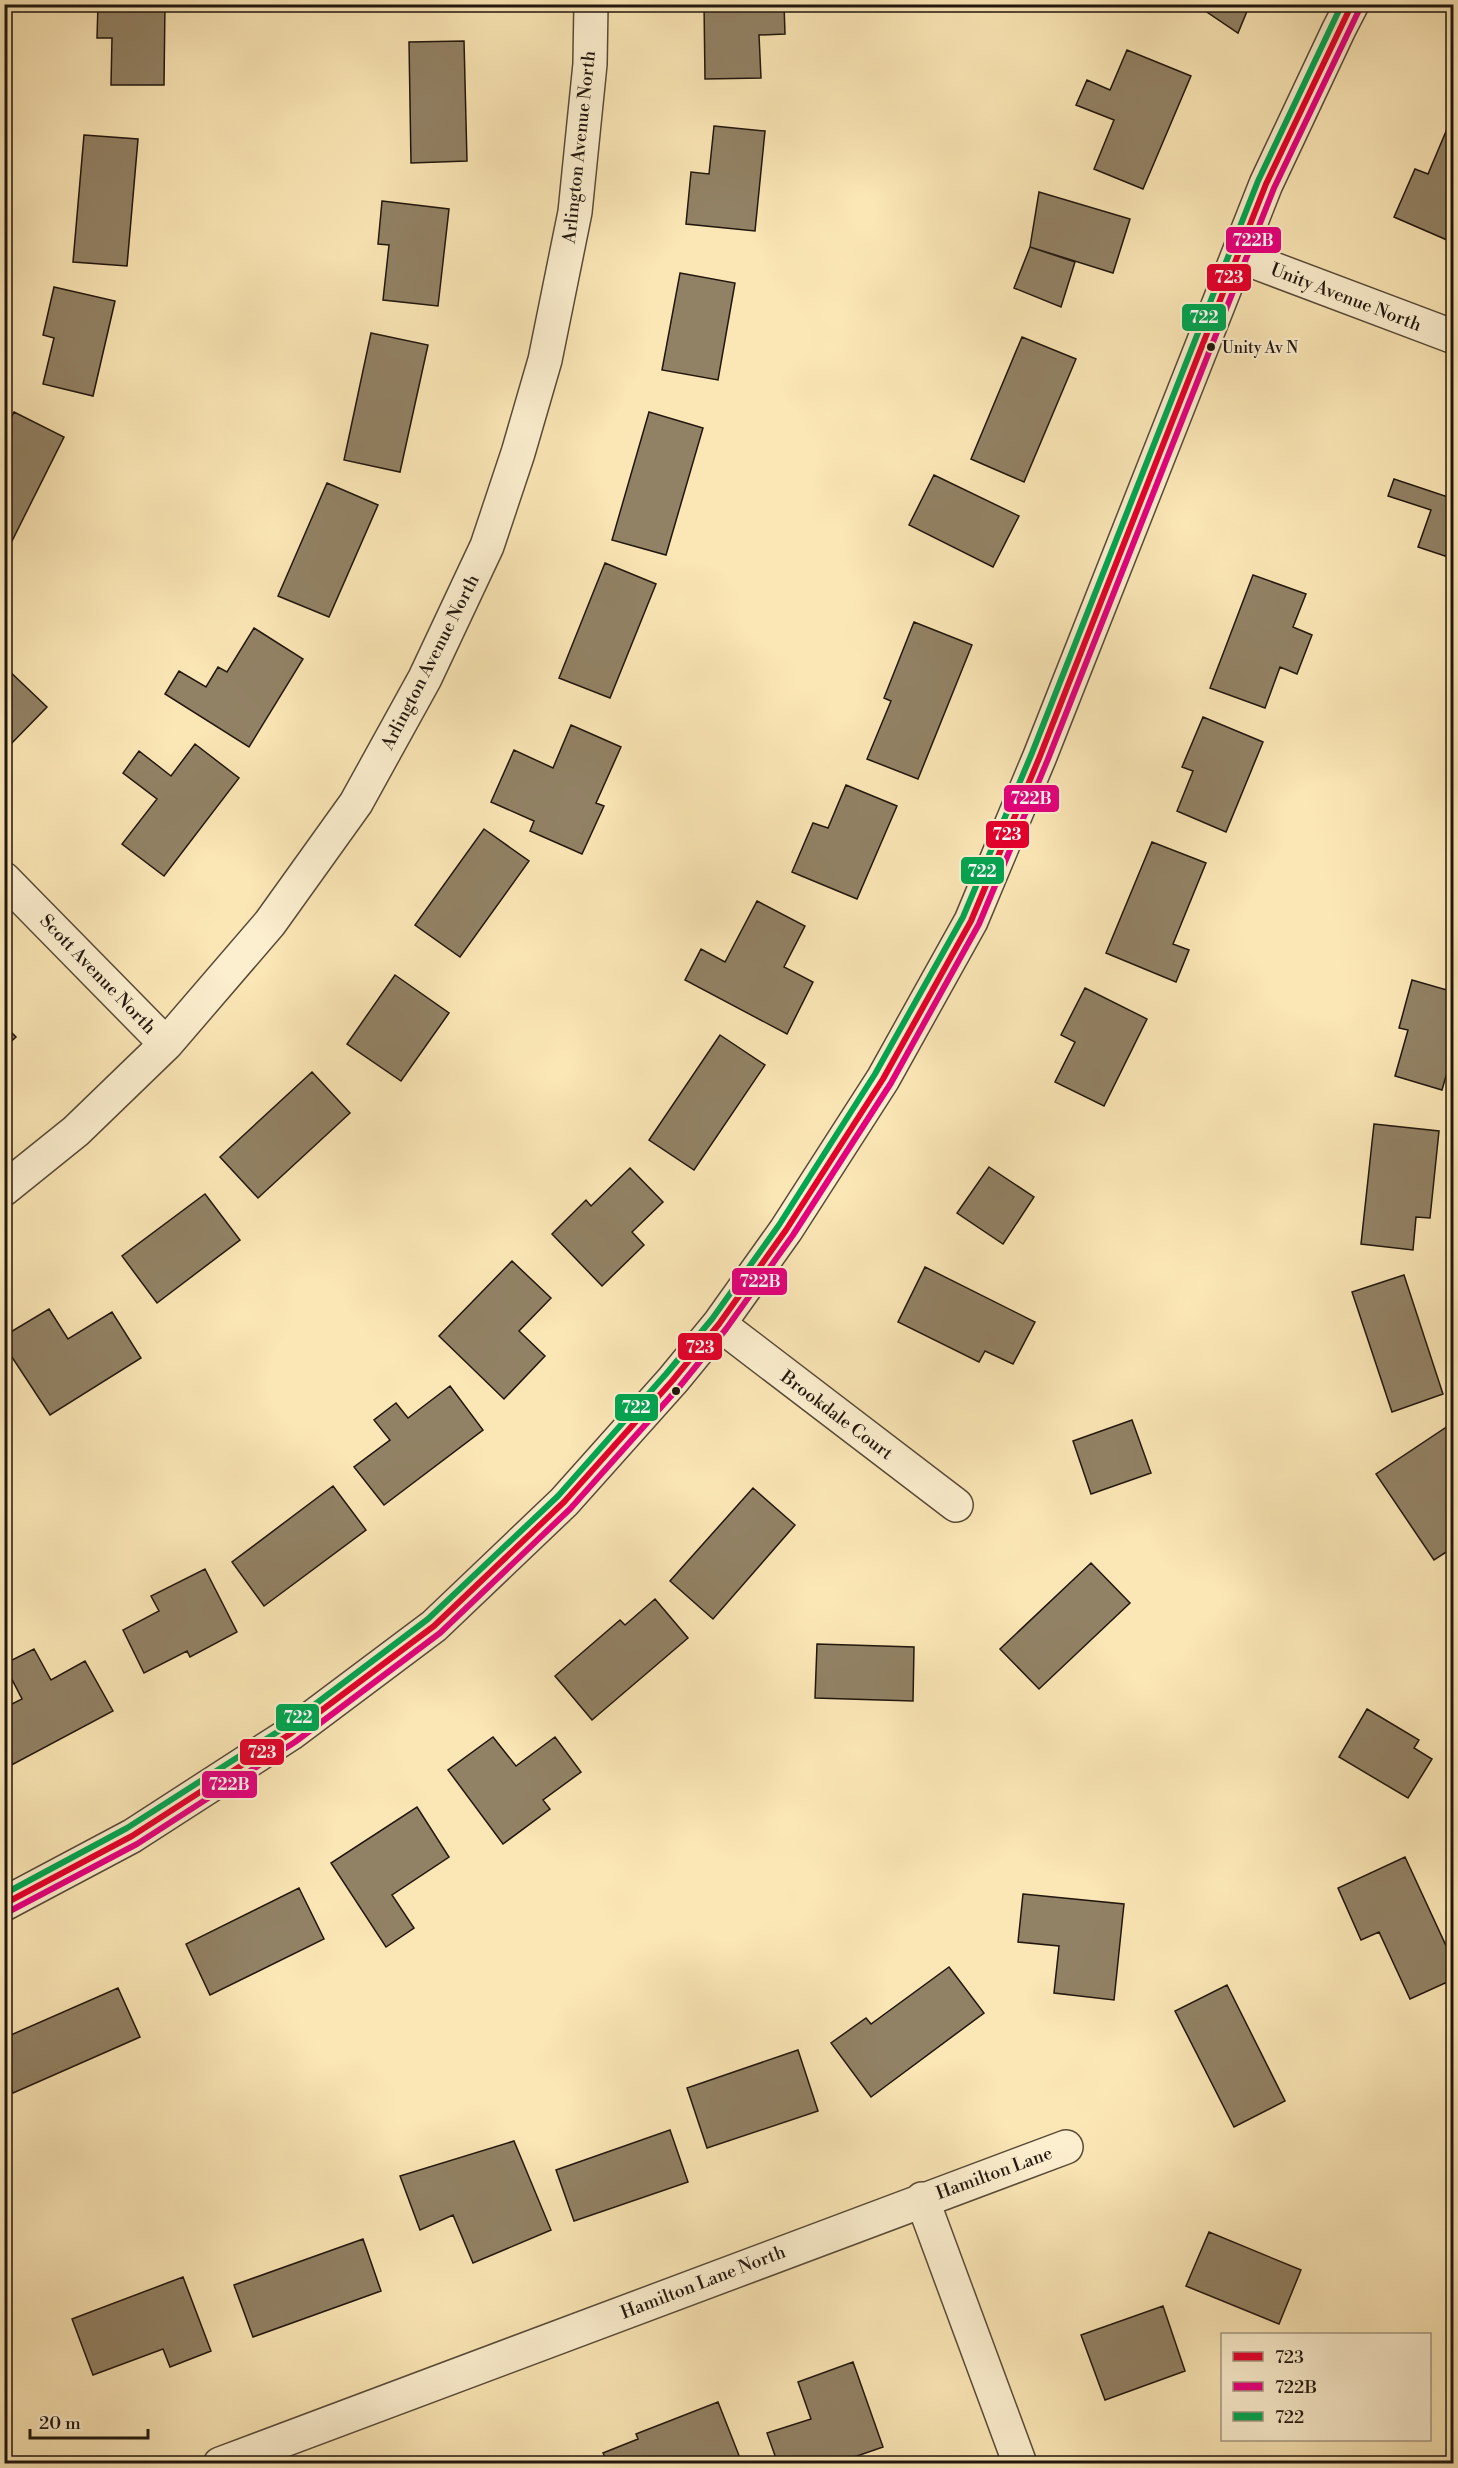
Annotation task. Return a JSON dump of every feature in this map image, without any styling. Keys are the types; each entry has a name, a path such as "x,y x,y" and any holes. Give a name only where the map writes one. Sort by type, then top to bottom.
{"street":[{"name":"Arlington Avenue North","path":"4,1188 76,1131 166,1044 270,923 356,803 425,678 487,546 518,453 545,360 575,212 590,64 591,4"},
{"path":"4,1904 132,1836 290,1734 434,1626 564,1502 673,1380 718,1324 786,1230 883,1079 971,921 1044,744 1266,184 1352,4"},
{"name":"Unity Avenue North","path":"1239,256 1454,337"},
{"name":"Scott Avenue North","path":"4,879 166,1044"},
{"name":"Brookdale Court","path":"718,1324 956,1505"},
{"name":"Hamilton Lane","path":"922,2199 1066,2147"},
{"path":"922,2199 1020,2463"},
{"name":"Hamilton Lane North","path":"220,2463 922,2199"}],"building":[{"path":"98,4 165,4 164,85 111,85 112,38 97,38"},
{"path":"704,4 784,4 785,34 759,35 761,78 705,79"},
{"path":"1195,4 1250,4 1238,33"},
{"path":"464,41 467,161 411,163 409,42"},
{"path":"1127,50 1191,76 1143,189 1094,169 1114,120 1076,105 1087,80 1110,90"},
{"path":"714,126 765,131 755,231 686,224 691,172 709,174"},
{"path":"1447,129 1454,132 1454,243 1394,217 1415,169 1428,174"},
{"path":"84,135 138,139 127,266 73,262"},
{"path":"1039,192 1130,219 1113,273 1030,247"},
{"path":"382,201 449,209 438,306 383,300 389,245 378,244"},
{"path":"1030,247 1075,262 1061,307 1014,288"},
{"path":"680,273 735,283 718,380 662,370"},
{"path":"54,287 115,301 93,396 43,384 54,338 43,335"},
{"path":"371,333 428,345 400,472 344,460"},
{"path":"1022,337 1076,359 1024,482 971,459"},
{"path":"14,412 64,437 9,547 4,545 4,432"},
{"path":"649,412 703,428 666,555 612,540"},
{"path":"934,475 1019,516 993,567 909,525"},
{"path":"1394,479 1454,499 1454,559 1418,547 1431,510 1388,496"},
{"path":"327,483 378,505 329,617 278,596"},
{"path":"605,563 656,584 610,698 559,678"},
{"path":"1253,575 1306,594 1293,627 1312,635 1297,674 1280,667 1265,708 1210,688"},
{"path":"914,622 972,645 918,779 867,759 891,701 884,698"},
{"path":"254,628 303,659 249,747 165,694 179,671 206,687 218,667 227,672"},
{"path":"4,666 47,707 10,745 4,739"},
{"path":"1203,717 1263,742 1226,832 1177,811 1193,771 1182,767"},
{"path":"571,725 621,747 596,803 604,806 582,854 530,831 534,821 491,802 514,750 553,768"},
{"path":"195,744 239,778 164,876 122,844 157,799 123,773 139,751 171,776"},
{"path":"846,785 897,806 857,899 792,872 813,823 828,828"},
{"path":"484,829 529,861 460,957 415,925"},
{"path":"1152,842 1206,863 1173,944 1189,950 1176,982 1106,953"},
{"path":"757,901 805,926 784,967 813,982 787,1034 685,980 701,949 725,962"},
{"path":"395,975 449,1013 401,1081 347,1044"},
{"path":"1412,980 1454,992 1454,1048 1442,1090 1395,1076 1408,1030 1399,1028"},
{"path":"1085,988 1147,1019 1104,1106 1055,1082 1075,1042 1061,1035"},
{"path":"4,1025 16,1037 4,1048"},
{"path":"720,1035 765,1065 694,1170 649,1140"},
{"path":"312,1072 350,1113 258,1198 220,1157"},
{"path":"1374,1124 1439,1131 1430,1218 1416,1217 1413,1250 1361,1244"},
{"path":"989,1167 1034,1197 1003,1244 957,1213"},
{"path":"630,1168 663,1202 632,1232 644,1245 602,1286 552,1234 586,1200 591,1206"},
{"path":"205,1194 240,1240 157,1303 122,1256"},
{"path":"512,1261 551,1298 519,1331 545,1356 504,1399 439,1336"},
{"path":"925,1267 1035,1322 1013,1364 985,1351 979,1362 898,1322"},
{"path":"1404,1275 1443,1394 1392,1412 1352,1292"},
{"path":"49,1309 68,1339 112,1312 141,1358 50,1415 4,1345 4,1336"},
{"path":"450,1386 483,1430 384,1505 354,1467 390,1440 374,1420 396,1403 408,1418"},
{"path":"1132,1420 1151,1473 1091,1494 1073,1441"},
{"path":"1451,1424 1454,1428 1454,1547 1434,1560 1376,1474"},
{"path":"333,1486 366,1530 264,1606 232,1562"},
{"path":"753,1488 795,1525 713,1619 670,1581"},
{"path":"1091,1563 1130,1603 1039,1689 1000,1649"},
{"path":"205,1569 237,1632 190,1657 187,1651 144,1673 123,1630 159,1611 151,1596"},
{"path":"655,1599 688,1638 592,1720 555,1676 620,1620 625,1625"},
{"path":"817,1644 914,1647 913,1701 815,1698"},
{"path":"34,1649 51,1680 85,1661 113,1711 4,1769 4,1708 22,1699 4,1664"},
{"path":"1367,1709 1419,1740 1414,1748 1432,1759 1408,1798 1339,1757"},
{"path":"493,1737 516,1766 555,1737 581,1772 543,1800 550,1809 503,1844 448,1770"},
{"path":"417,1807 449,1857 392,1895 414,1928 386,1947 331,1863"},
{"path":"1405,1857 1454,1963 1454,1979 1410,1999 1379,1932 1361,1940 1338,1888"},
{"path":"299,1888 324,1939 210,1995 186,1944"},
{"path":"1023,1894 1124,1904 1114,2000 1054,1993 1059,1946 1018,1942"},
{"path":"949,1967 984,2013 871,2097 831,2043 866,2018 871,2024"},
{"path":"1227,1985 1285,2101 1234,2127 1175,2011"},
{"path":"118,1988 140,2037 13,2093 4,2075 4,2038"},
{"path":"798,2050 818,2111 707,2148 687,2088"},
{"path":"670,2130 688,2182 574,2221 556,2170"},
{"path":"514,2141 551,2230 473,2263 453,2215 420,2230 400,2176"},
{"path":"1209,2232 1301,2270 1279,2324 1186,2286"},
{"path":"363,2239 381,2291 253,2337 234,2285"},
{"path":"183,2277 211,2351 170,2367 163,2349 93,2375 72,2319"},
{"path":"1163,2306 1185,2371 1105,2400 1081,2335"},
{"path":"853,2362 883,2447 834,2464 778,2464 767,2433 811,2419 798,2382"},
{"path":"718,2402 740,2458 726,2464 608,2464 603,2453 638,2439 636,2434"}],"transit line":[{"name":"722","path":"4,1894 127,1828 285,1727 428,1619 558,1496 712,1319 779,1225 875,1074 963,917 1032,753 1258,181 1342,4"},
{"name":"723","path":"4,1904 132,1836 290,1734 434,1626 564,1502 673,1380 719,1324 786,1230 883,1079 971,921 1040,756 1266,184 1352,4"},
{"name":"722B","path":"8,1912 137,1844 295,1742 440,1633 570,1509 680,1386 726,1329 793,1235 891,1083 979,924 1048,759 1274,188 1360,8"}],"place":[{"name":"Unity Av N","path":"1211,347"}]}
